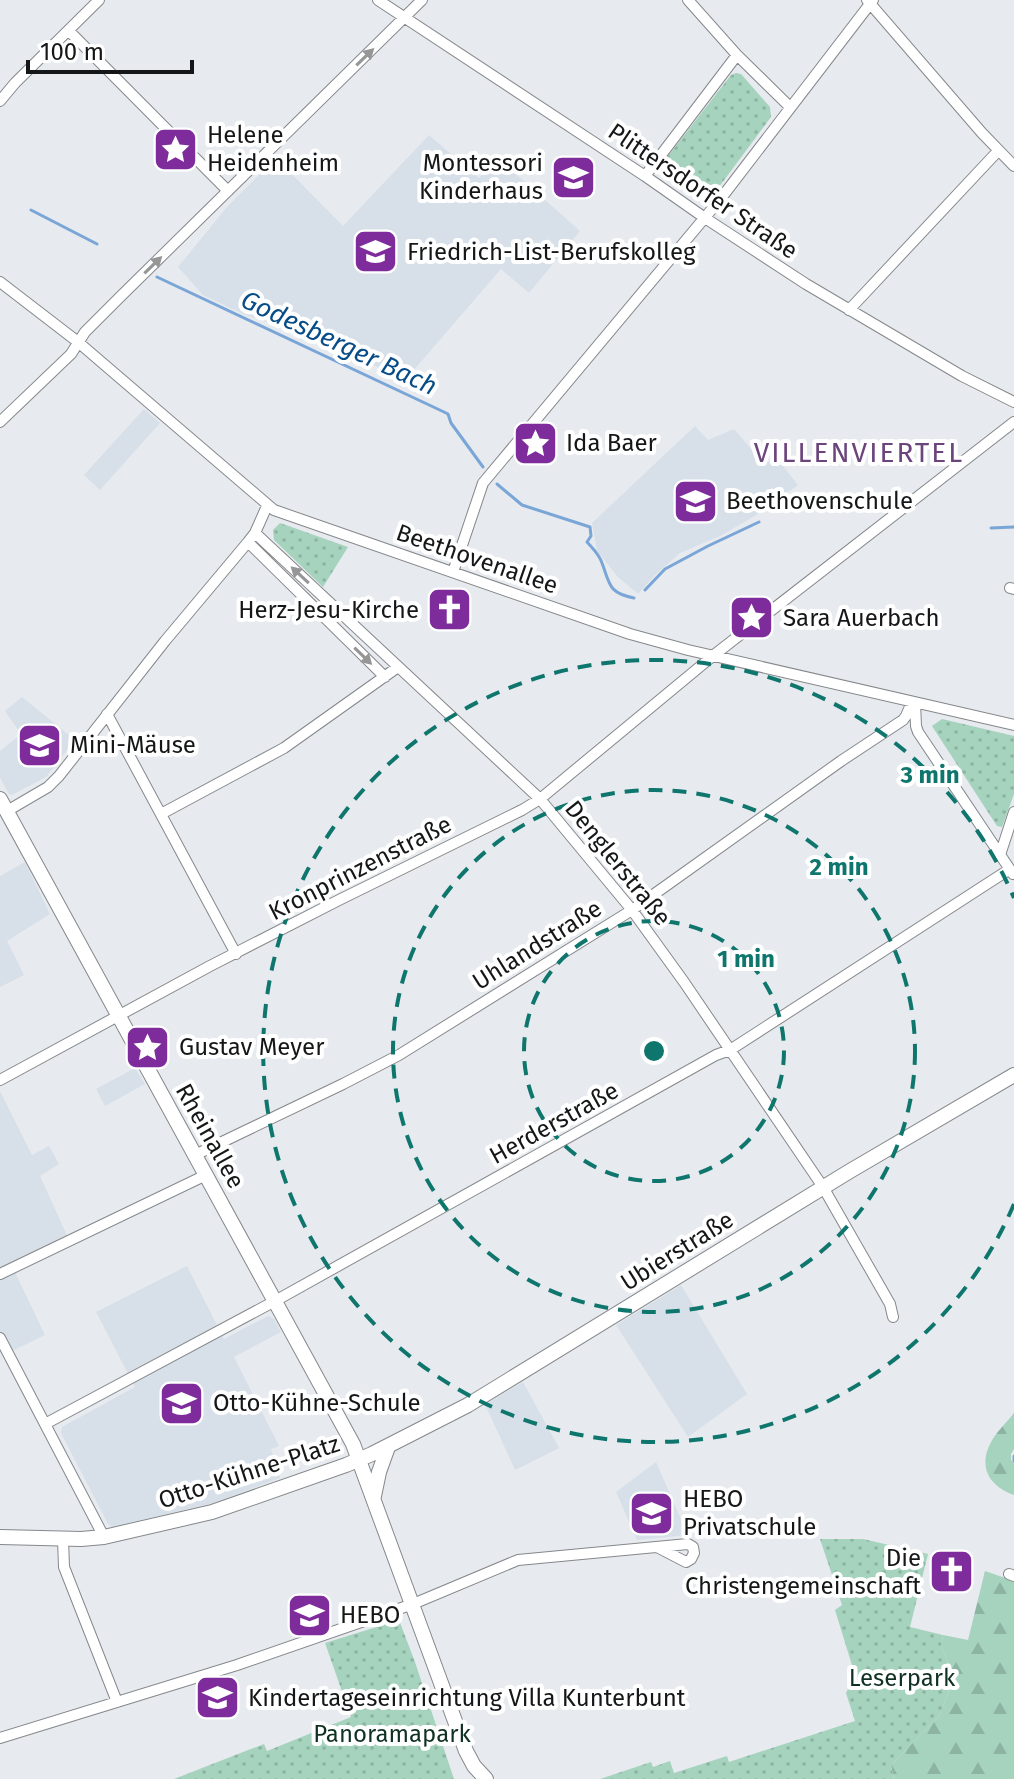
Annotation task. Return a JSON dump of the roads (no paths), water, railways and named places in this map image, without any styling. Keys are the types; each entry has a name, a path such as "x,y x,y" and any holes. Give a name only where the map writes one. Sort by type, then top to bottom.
{"street":[{"path":"0,101 99,0"},
{"name":"Plittersdorfer Straße","path":"378,0 806,284 962,376 1014,402"},
{"path":"0,422 71,354 85,332 112,305 422,0"},
{"path":"688,0 737,55 790,107"},
{"path":"453,572 483,483 705,218 870,1 1014,166"},
{"path":"69,31 228,191"},
{"path":"645,176 737,55"},
{"path":"849,310 998,151"},
{"name":"Beethovenallee","path":"0,282 78,342 274,510 630,634 1014,725"},
{"name":"Kronprinzenstraße","path":"0,1080 341,899 540,799 714,655 1014,422"},
{"path":"3,805 48,787 248,542 267,506"},
{"name":"Denglerstraße","path":"255,533 540,799 632,910 823,1187 890,1304 893,1317"},
{"path":"248,542 385,677"},
{"path":"319,614 330,603"},
{"path":"161,814 284,748 398,667"},
{"path":"913,703 918,732 1012,872"},
{"name":"Uhlandstraße","path":"195,1155 390,1060 632,910 903,720 913,703"},
{"path":"107,714 236,954"},
{"path":"903,720 916,726"},
{"name":"Rheinallee","path":"3,805 353,1444 466,1751 486,1779"},
{"path":"1000,855 1014,812"},
{"name":"Herderstraße","path":"275,1301 730,1050 1012,872"},
{"name":"Ubierstraße","path":"360,1460 480,1398 823,1187 1014,1075"},
{"path":"0,1274 206,1175"},
{"path":"45,1424 275,1301"},
{"path":"0,1338 104,1537 0,1537"},
{"path":"374,1497 388,1447"},
{"name":"Otto-Kühne-Platz","path":"104,1537 212,1512 360,1460"},
{"path":"63,1539 64,1567 117,1702"},
{"path":"0,1738 237,1665 413,1604 518,1560 657,1547"}],"waterway":[{"name":"Godesberger Bach","path":"31,210 97,244"},
{"name":"Godesberger Bach","path":"157,277 448,414 451,423 483,467"},
{"name":"Godesberger Bach","path":"497,484 522,505 590,527 591,536 587,542 599,557 611,586 619,593 634,598"},
{"name":"Godesberger Bach","path":"645,590 665,569 759,522"},
{"name":"Godesberger Bach","path":"991,528 1014,527"},
{"name":"Godesberger Bach","path":"1014,1456 1014,1461"}],"place":[{"name":"Helene Heidenheim","path":"176,149"},
{"name":"Montessori Kinderhaus","path":"574,177"},
{"name":"Friedrich-List-Berufskolleg","path":"376,252"},
{"name":"Ida Baer","path":"535,443"},
{"name":"Beethovenschule","path":"695,501"},
{"name":"Herz-Jesu-Kirche","path":"450,610"},
{"name":"Sara Auerbach","path":"752,618"},
{"name":"Mini-Mäuse","path":"39,745"},
{"name":"Gustav Meyer","path":"148,1047"},
{"name":"Otto-Kühne-Schule","path":"182,1403"},
{"name":"HEBO Privatschule","path":"652,1513"},
{"name":"Die Christengemeinschaft","path":"952,1572"},
{"name":"HEBO","path":"309,1615"},
{"name":"Kindertageseinrichtung Villa Kunterbunt","path":"217,1698"}],"district":[{"name":"VILLENVIERTEL","path":"859,452"}],"park label":[{"name":"Leserpark","path":"902,1678"},
{"name":"Panoramapark","path":"392,1734"}]}
